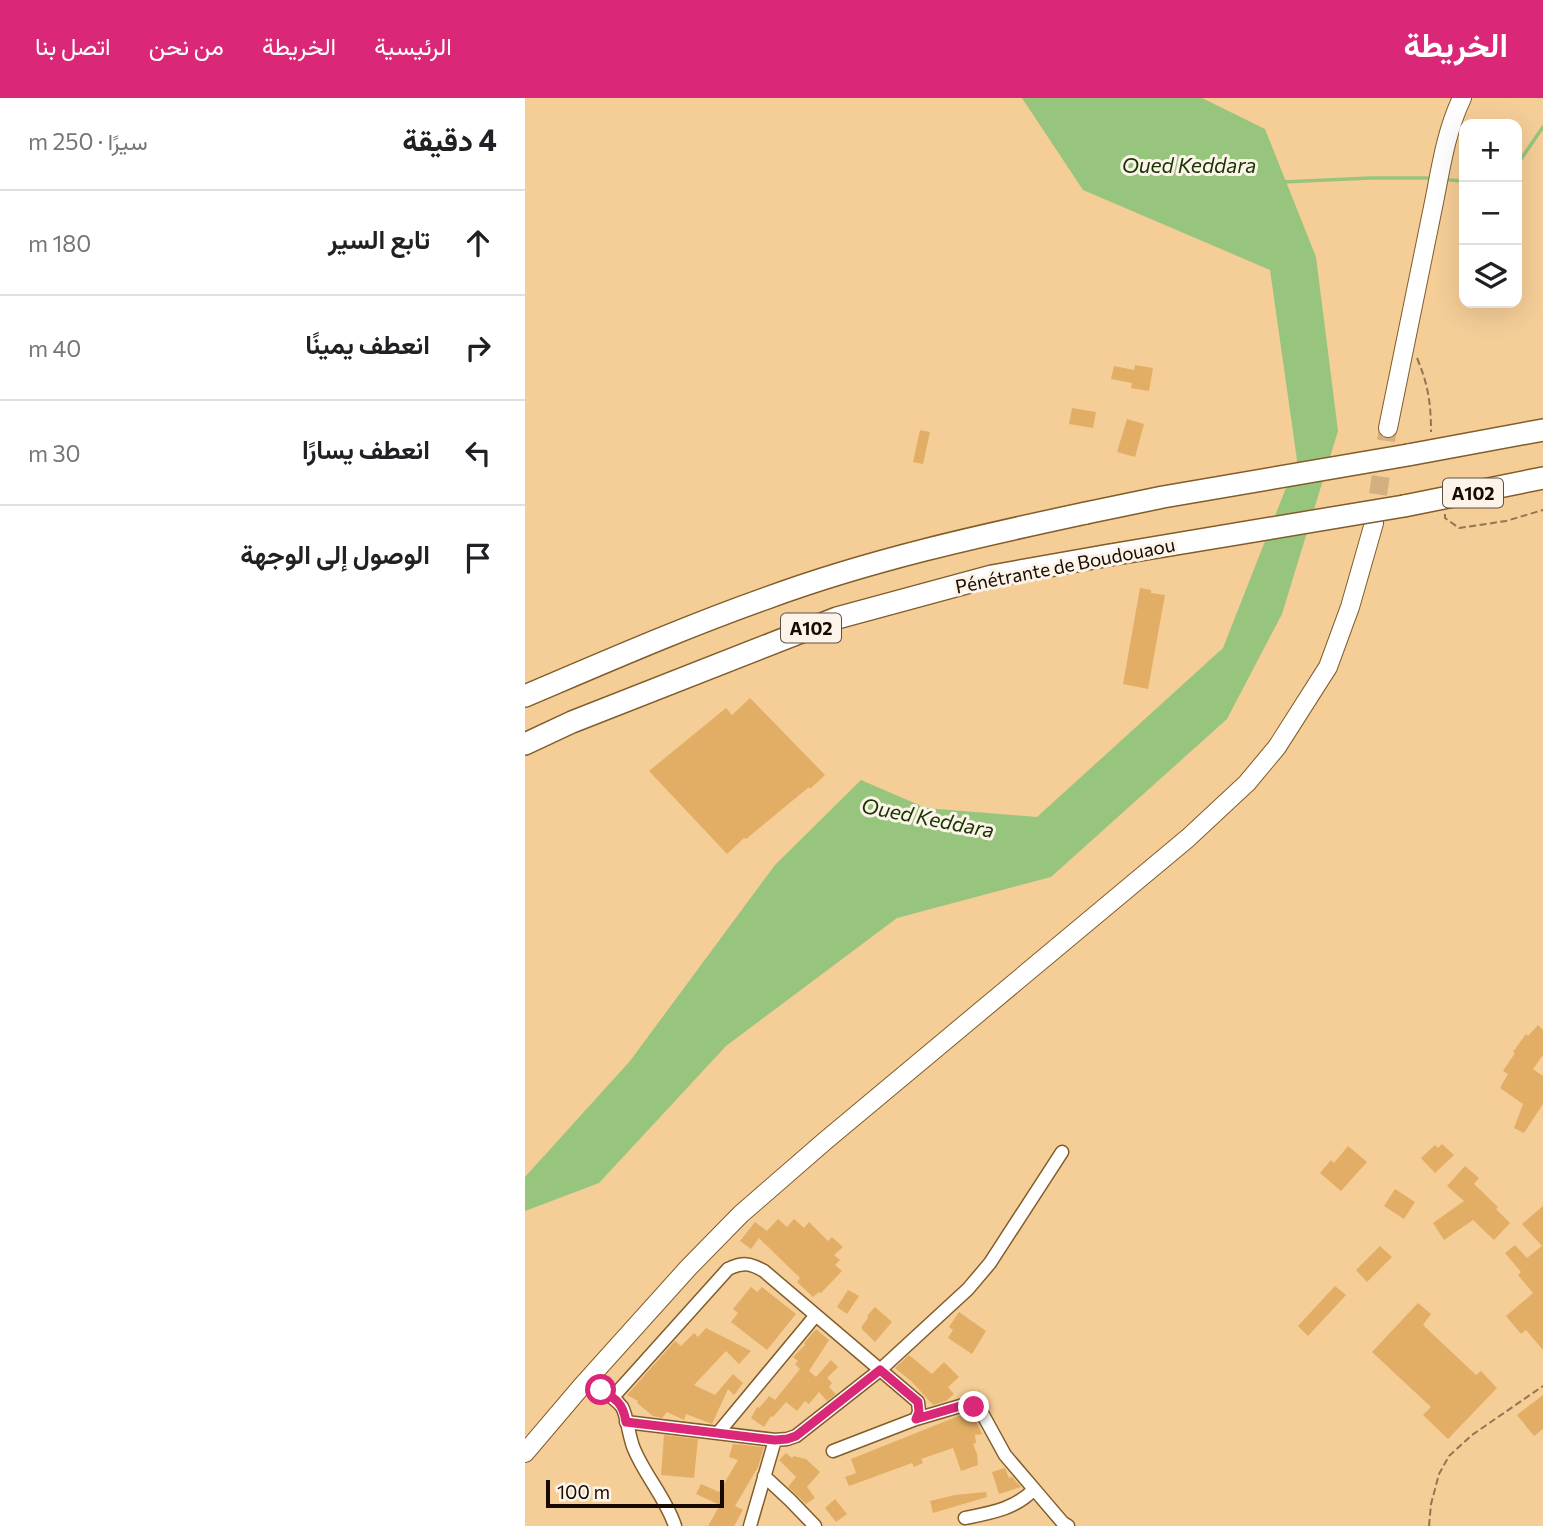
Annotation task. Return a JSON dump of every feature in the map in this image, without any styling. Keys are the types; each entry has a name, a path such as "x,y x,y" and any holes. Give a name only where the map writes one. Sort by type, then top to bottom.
{"highway":[{"name":"A102","path":"525,696 768,597 858,568 986,534 1163,497 1543,430"},
{"name":"Pénétrante de Boudouaou","path":"525,744 572,722 837,618 992,576 1404,506 1543,478"}],"main road":[{"path":"1388,428 1444,154 1462,98"},
{"path":"525,1454 689,1267 741,1214 1188,838 1247,783 1277,747 1328,667 1350,607 1374,523"}],"street":[{"path":"626,1422 775,1440 796,1436 880,1370 968,1289 990,1263 1062,1152"},
{"path":"613,1397 728,1269 739,1264 754,1266 764,1271 918,1402 919,1412 916,1419"},
{"path":"718,1433 816,1315"},
{"path":"587,1381 613,1397 624,1410 634,1451 670,1510 675,1526"},
{"path":"833,1451 916,1419 967,1404 982,1413 1005,1455 1068,1526"},
{"path":"750,1526 775,1440"},
{"path":"764,1476 815,1526"},
{"path":"965,1518 997,1512 1024,1498 1034,1489"}],"path":[{"path":"1416,355 1426,379 1431,408 1431,432"},
{"path":"1444,511 1445,518 1459,528 1506,521 1543,510"},
{"path":"1429,1526 1431,1504 1439,1474 1450,1456 1472,1435 1543,1386"}],"water":[{"name":"Oued Keddara","path":"1022,98 1202,98 1265,129 1316,257 1338,431 1282,614 1227,719 1051,877 897,918 726,1046 599,1183 525,1211 525,1177 630,1061 775,865 861,780 926,808 1037,817 1223,648 1297,460 1270,270 1083,190"}],"building":[{"path":"1135,365 1153,368 1149,391 1131,388 1132,383 1111,379 1114,366 1134,370"},
{"path":"1072,408 1096,412 1093,428 1069,424"},
{"path":"1127,419 1144,424 1135,457 1117,452"},
{"path":"920,430 930,432 923,464 913,462"},
{"path":"1140,588 1165,595 1148,689 1123,684"},
{"path":"750,698 825,775 727,854 649,771 726,708 732,715"},
{"path":"1538,1025 1543,1030 1543,1055 1533,1069 1543,1076 1543,1104 1524,1133 1514,1128 1523,1104 1500,1088 1508,1074 1503,1071 1515,1053 1513,1052 1526,1034 1528,1036"},
{"path":"1442,1144 1454,1155 1435,1173 1421,1158 1435,1145 1438,1148"},
{"path":"1348,1146 1367,1162 1341,1191 1320,1173 1331,1160 1334,1163"},
{"path":"1465,1166 1479,1178 1474,1184 1510,1223 1494,1240 1473,1220 1444,1240 1433,1223 1464,1201 1447,1186"},
{"path":"1395,1189 1415,1202 1404,1219 1384,1206"},
{"path":"1543,1206 1543,1350 1526,1330 1521,1334 1506,1316 1533,1293 1518,1275 1521,1272 1505,1253 1515,1245 1527,1258 1542,1246 1522,1224"},
{"path":"778,1219 787,1227 794,1219 804,1228 809,1222 828,1241 832,1237 843,1247 834,1255 840,1260 835,1265 842,1271 821,1293 813,1297 797,1282 800,1278 759,1238 751,1249 740,1241 755,1222 767,1231"},
{"path":"1380,1246 1392,1257 1367,1282 1356,1270"},
{"path":"1335,1286 1346,1295 1308,1336 1298,1326"},
{"path":"751,1287 757,1292 762,1287 796,1314 767,1350 731,1322 738,1313 733,1309"},
{"path":"848,1290 859,1296 847,1314 837,1307"},
{"path":"1418,1303 1431,1314 1423,1325 1476,1375 1481,1371 1497,1388 1448,1439 1423,1415 1431,1407 1372,1352"},
{"path":"875,1307 892,1322 875,1342 862,1326"},
{"path":"959,1312 986,1331 972,1354 948,1338 953,1330 949,1327"},
{"path":"706,1328 751,1351 739,1364 726,1351 694,1385 715,1395 733,1374 743,1383 734,1395 728,1389 712,1424 686,1414 684,1420 667,1412 662,1418 653,1416 637,1403 638,1401 627,1395 675,1341 681,1346 694,1333 698,1337"},
{"path":"816,1329 829,1340 809,1371 816,1377 831,1360 838,1367 827,1378 832,1383 829,1387 836,1394 827,1401 819,1392 809,1404 805,1401 797,1411 786,1402 764,1427 751,1418 757,1407 769,1396 775,1400 800,1369 795,1364 798,1361 793,1357"},
{"path":"909,1355 932,1374 944,1362 959,1377 948,1387 954,1394 946,1401 933,1405 895,1368"},
{"path":"1543,1395 1543,1429 1534,1436 1517,1415"},
{"path":"966,1413 975,1419 982,1434 975,1435 976,1443 973,1444 978,1465 961,1471 953,1448 921,1459 923,1463 914,1467 912,1463 849,1486 845,1477 856,1473 851,1459"},
{"path":"664,1435 698,1439 694,1478 661,1475"},
{"path":"733,1444 764,1447 758,1467 735,1506 743,1510 734,1526 708,1526 720,1505 696,1494 701,1484 719,1492 738,1460 729,1457"},
{"path":"786,1453 792,1458 794,1456 806,1459 820,1472 807,1487 815,1498 806,1504 788,1487 796,1477 779,1460"},
{"path":"1005,1468 1009,1478 1012,1477 1021,1487 999,1494 992,1472"},
{"path":"986,1492 987,1497 933,1513 930,1501"},
{"path":"835,1499 847,1514 836,1522 825,1508"}],"waterway":[{"path":"1522,158 1543,127"},
{"path":"1283,182 1428,178"},
{"path":"1449,180 1459,181"}],"tunnel":[{"path":"1374,521 1388,428"}],"route":[{"path":"601,1390 613,1397 624,1410 626,1422 775,1440 796,1436 880,1370 918,1402 919,1412 916,1419 967,1404 974,1407"}]}
